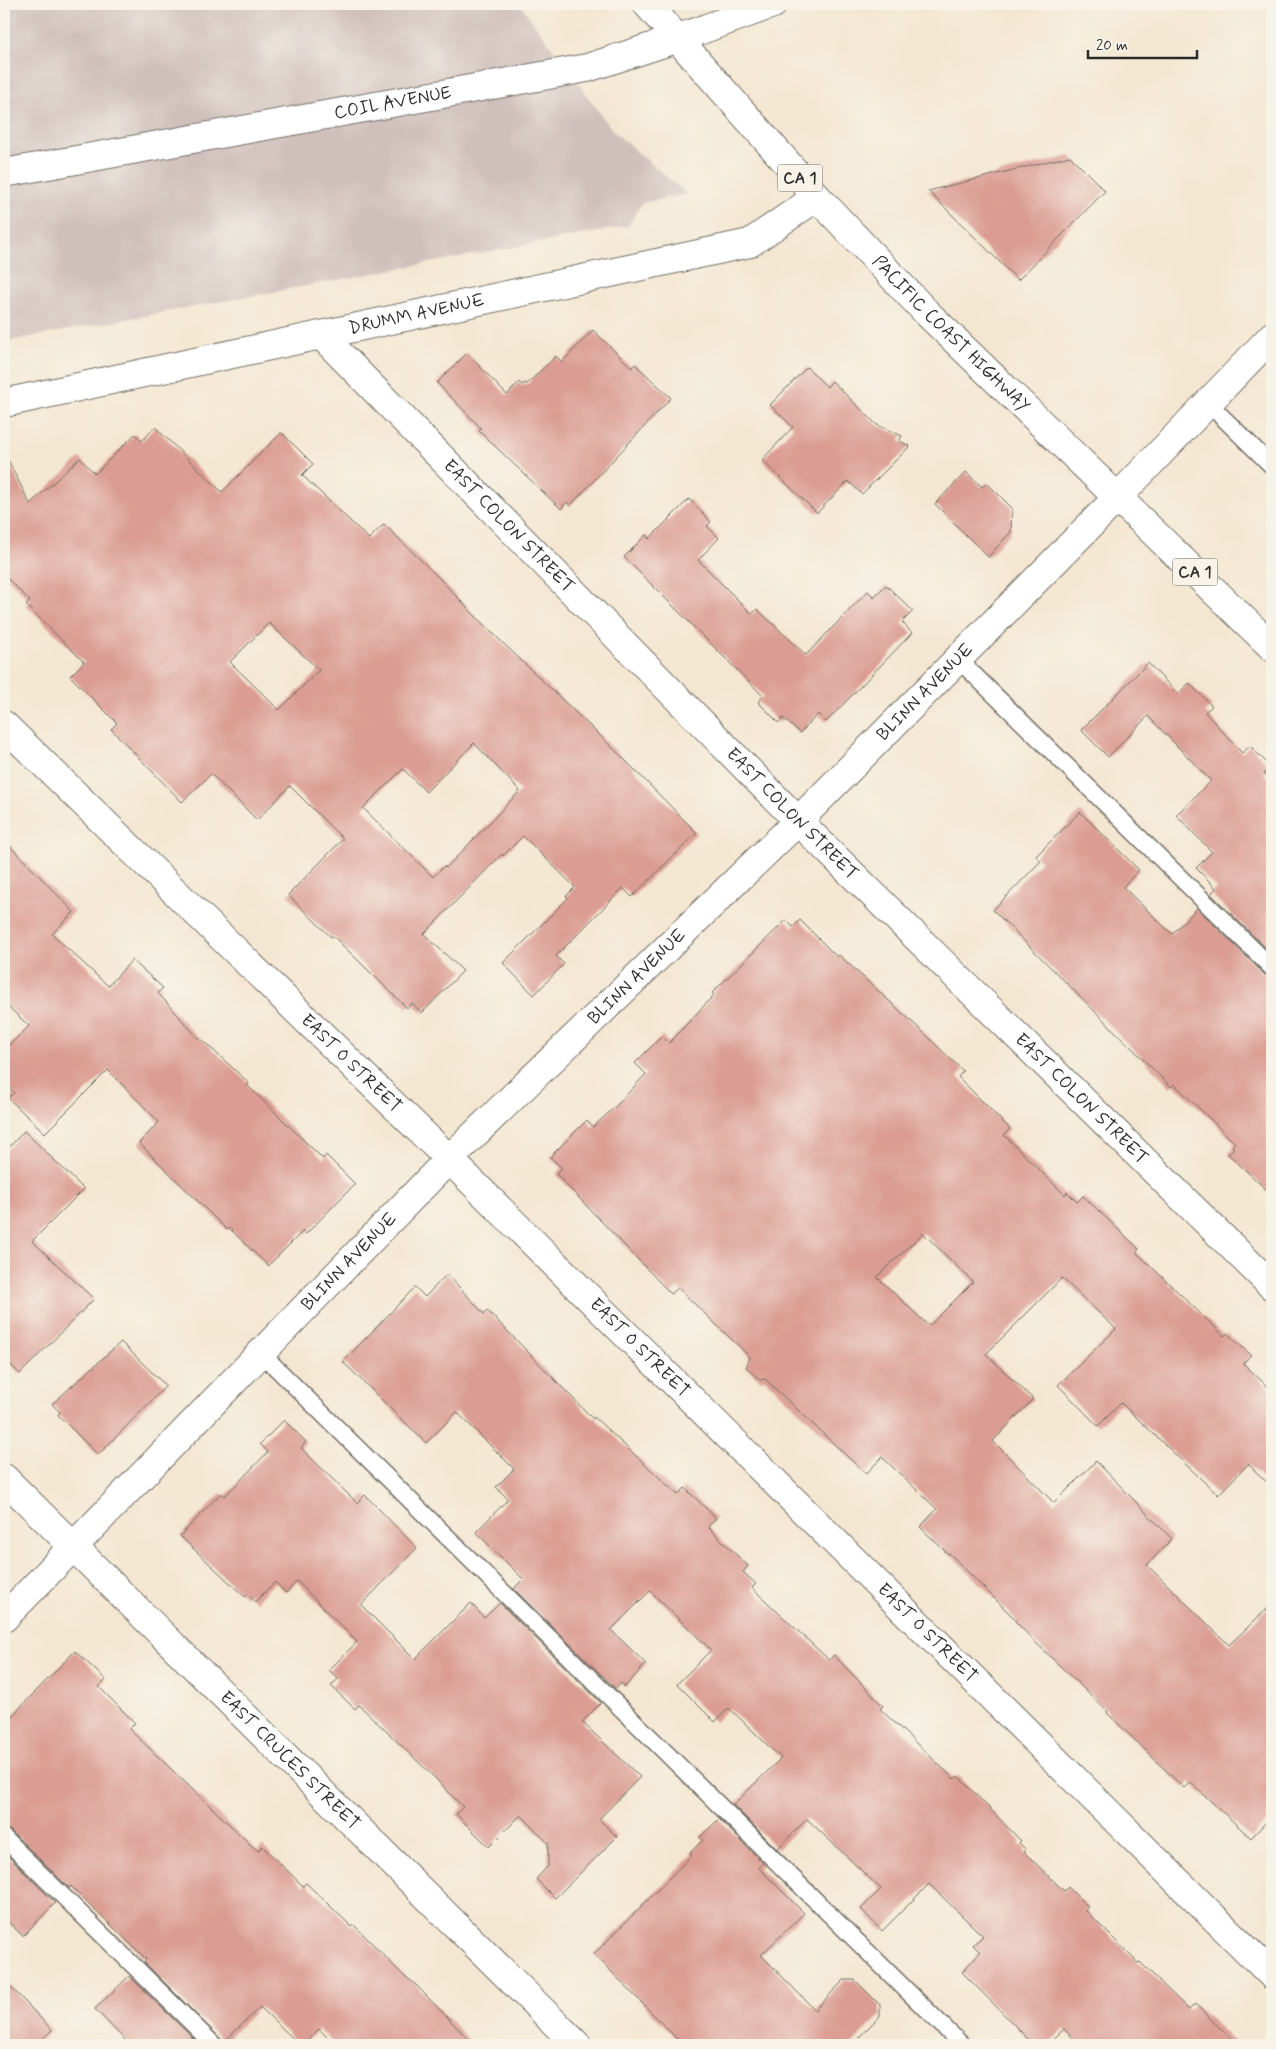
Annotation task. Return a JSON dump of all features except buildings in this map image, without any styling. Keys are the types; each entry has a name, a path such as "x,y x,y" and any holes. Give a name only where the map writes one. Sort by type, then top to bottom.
{"main road":[{"name":"PACIFIC COAST HIGHWAY","path":"648,4 817,198 926,312 1272,648"},
{"name":"COIL AVENUE","path":"5,169 587,68 679,38 773,4"},
{"name":"DRUMM AVENUE","path":"4,403 750,244 817,198"},
{"name":"EAST COLON STREET","path":"321,335 798,820 1272,1286"},
{"name":"BLINN AVENUE","path":"4,1618 449,1159 798,820 1118,497 1272,336"},
{"name":"EAST O STREET","path":"4,725 449,1159 1272,1975"},
{"name":"EAST CRUCES STREET","path":"4,1478 75,1546 577,2045"}],"lane":[{"path":"1208,403 1272,466"},
{"path":"957,658 1272,968"},
{"path":"261,1353 962,2045"},
{"path":"4,1838 214,2045"}],"shaded area":[{"path":"4,4 520,4 613,131 687,194 642,203 628,226 4,342"}]}
